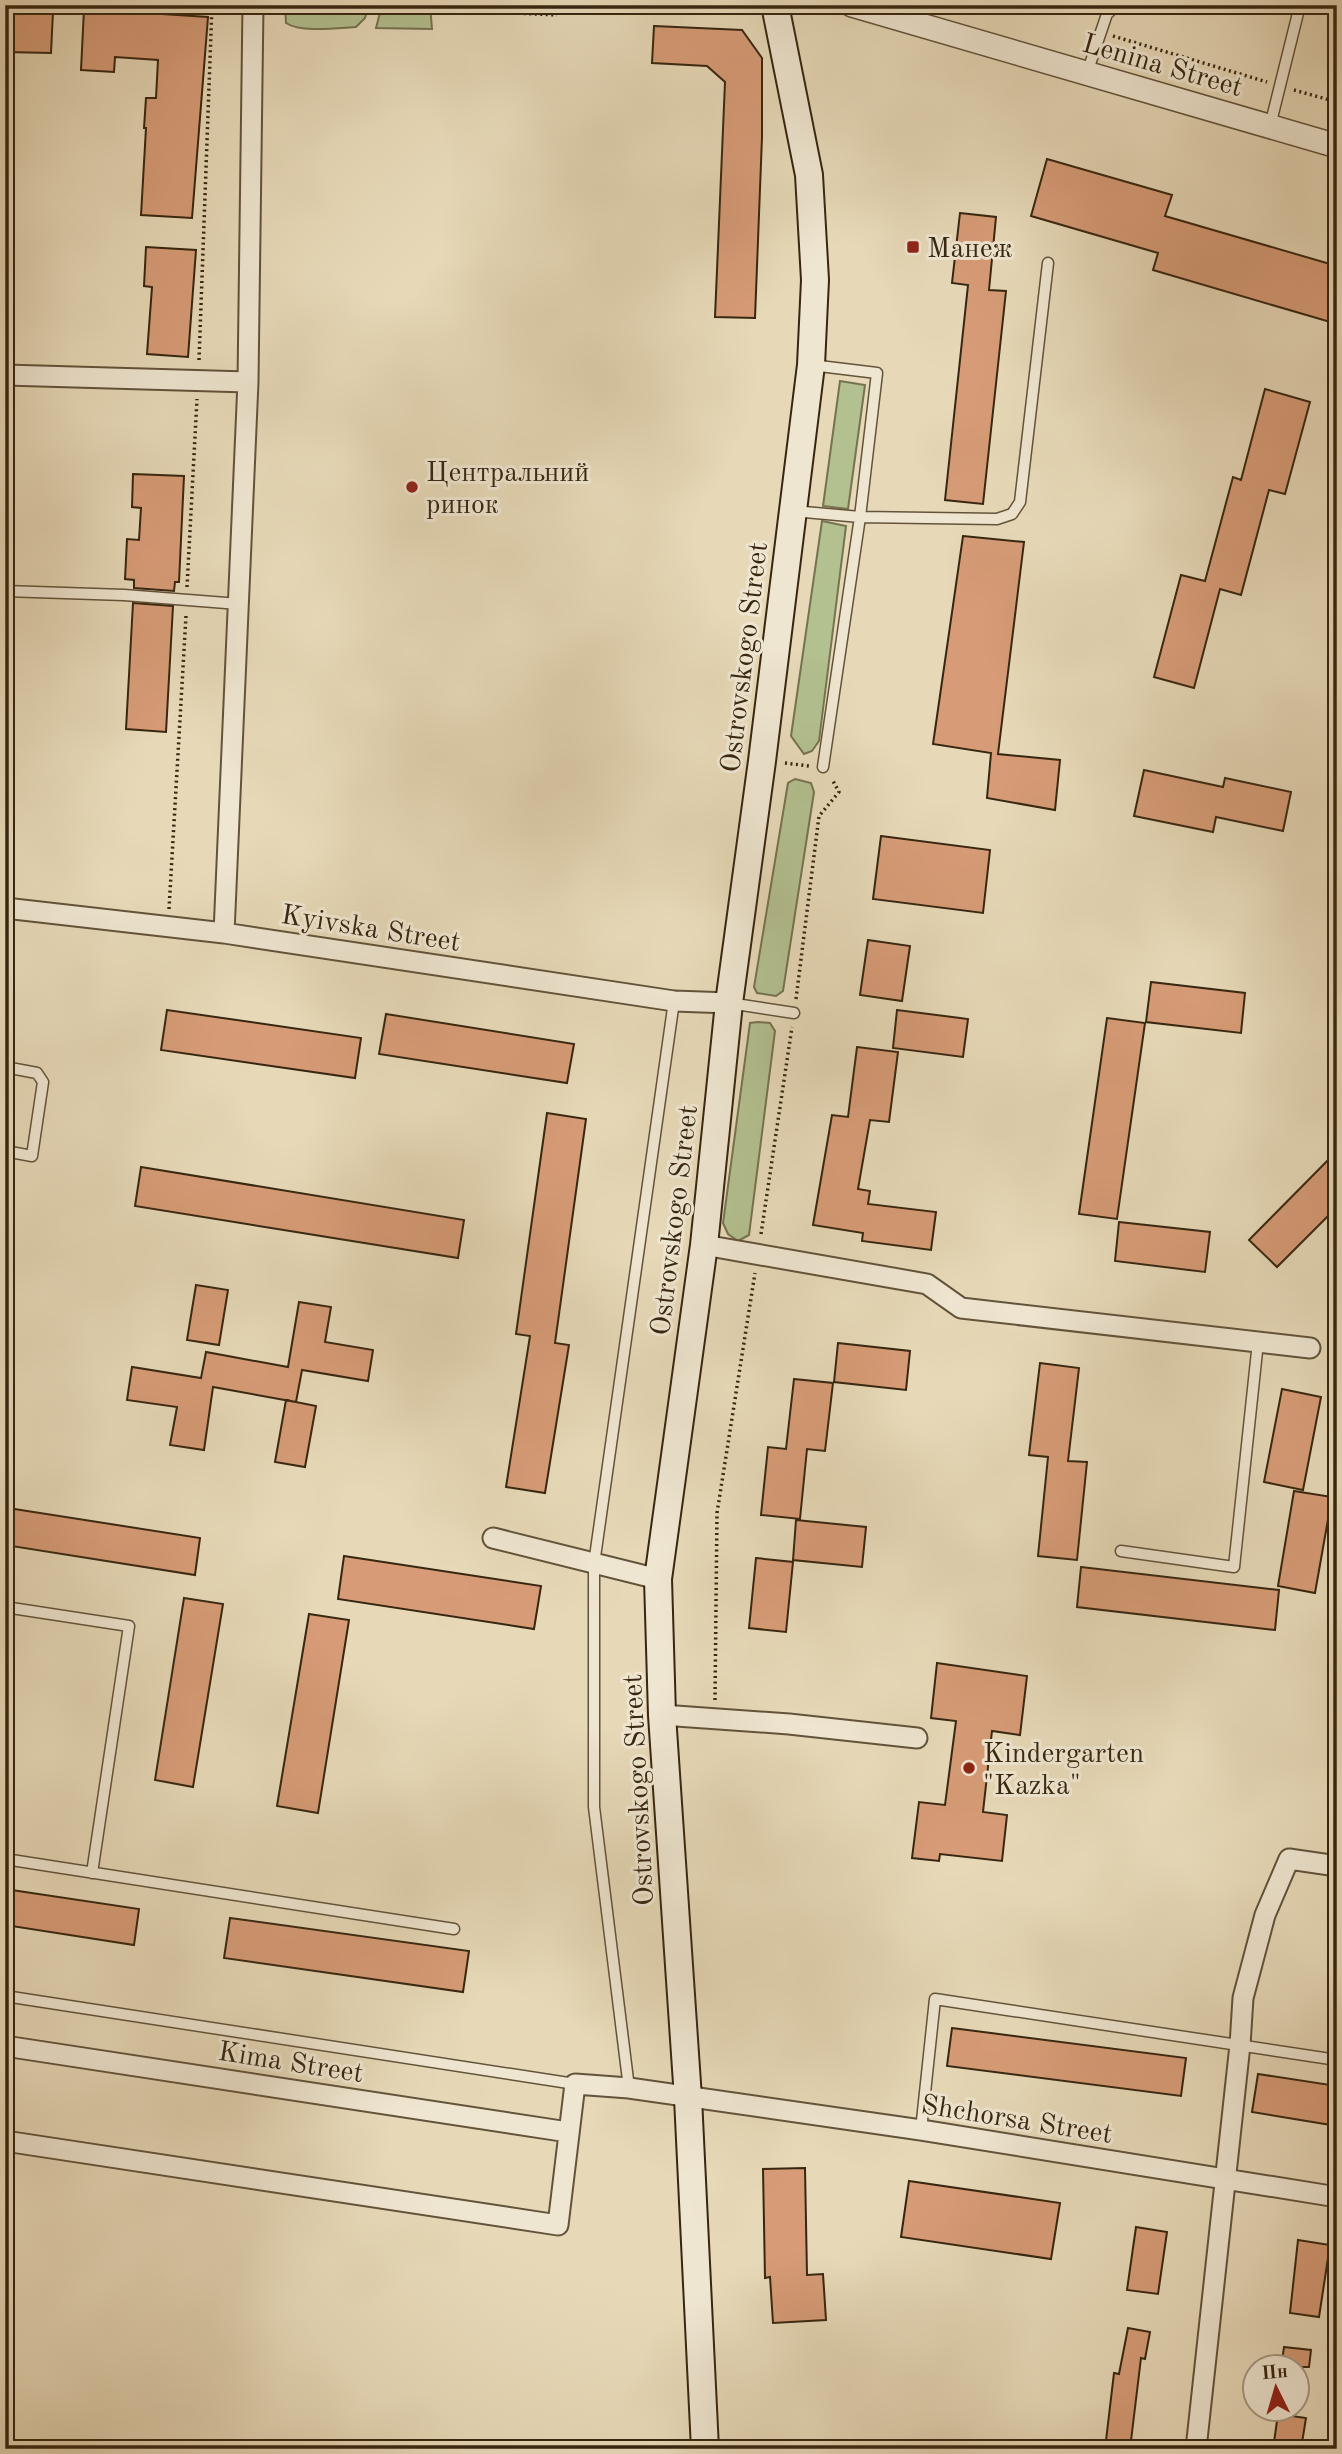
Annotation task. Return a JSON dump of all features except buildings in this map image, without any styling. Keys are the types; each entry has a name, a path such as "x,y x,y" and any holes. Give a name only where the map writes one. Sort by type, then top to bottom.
{"main road":[{"name":"Ostrovskogo Street","path":"705,2449 688,2098 662,1715 659,1579 704,1245 729,1003 811,365 815,281 808,175 775,5"}],"street":[{"path":"224,933 248,382 253,5"},
{"name":"Lenina Street","path":"852,5 1337,146"},
{"path":"5,374 248,382"},
{"name":"Kyivska Street","path":"5,908 224,933 674,1001 729,1003"},
{"path":"704,1245 927,1284 961,1308 1310,1348"},
{"path":"493,1538 659,1579"},
{"path":"662,1715 917,1738"},
{"path":"1196,2449 1240,2045 1242,1998 1265,1914 1289,1859 1337,1866"},
{"name":"Kima Street","path":"5,2046 569,2132"},
{"path":"5,2141 558,2225 575,2084"},
{"name":"Shchorsa Street","path":"575,2084 629,2088 921,2130 1337,2197"}],"lane":[{"path":"1087,73 1107,14 1117,5"},
{"path":"1270,126 1300,5"},
{"path":"793,511 860,517 997,519 1012,514 1020,502 1048,263"},
{"path":"811,365 877,373 860,517 823,767"},
{"path":"5,591 124,595 239,604"},
{"path":"629,2088 594,1807 594,1564 674,1001"},
{"path":"729,1003 794,1013"},
{"path":"5,1067 37,1073 43,1082 32,1156 5,1151"},
{"path":"1121,1551 1234,1567 1258,1342"},
{"path":"5,1606 129,1626 92,1873"},
{"path":"5,1859 454,1929"},
{"path":"5,1996 575,2084"},
{"path":"921,2130 935,1999 1337,2060"}],"path":[{"path":"168,927 198,382 212,5"},
{"path":"348,5 557,15"},
{"path":"1101,33 1337,102"},
{"path":"715,1718 717,1513 794,1013 819,816 839,792 823,767 762,761"}],"green space":[{"path":"285,5 369,5 365,18 356,27 320,29 301,28 286,23"},
{"path":"382,5 430,5 432,29 376,28"},
{"path":"840,381 865,385 848,509 823,506"},
{"path":"822,521 846,526 819,741 812,751 804,754 791,736"},
{"path":"795,779 811,783 814,792 783,991 776,996 757,993 754,987 788,783"},
{"path":"750,1023 770,1023 775,1031 749,1235 738,1241 728,1234 723,1223"}],"place":[{"name":"Манеж","path":"913,247"},
{"name":"Центральний ринок","path":"412,487"},
{"name":"Kindergarten \"Kazka\"","path":"969,1768"}]}
